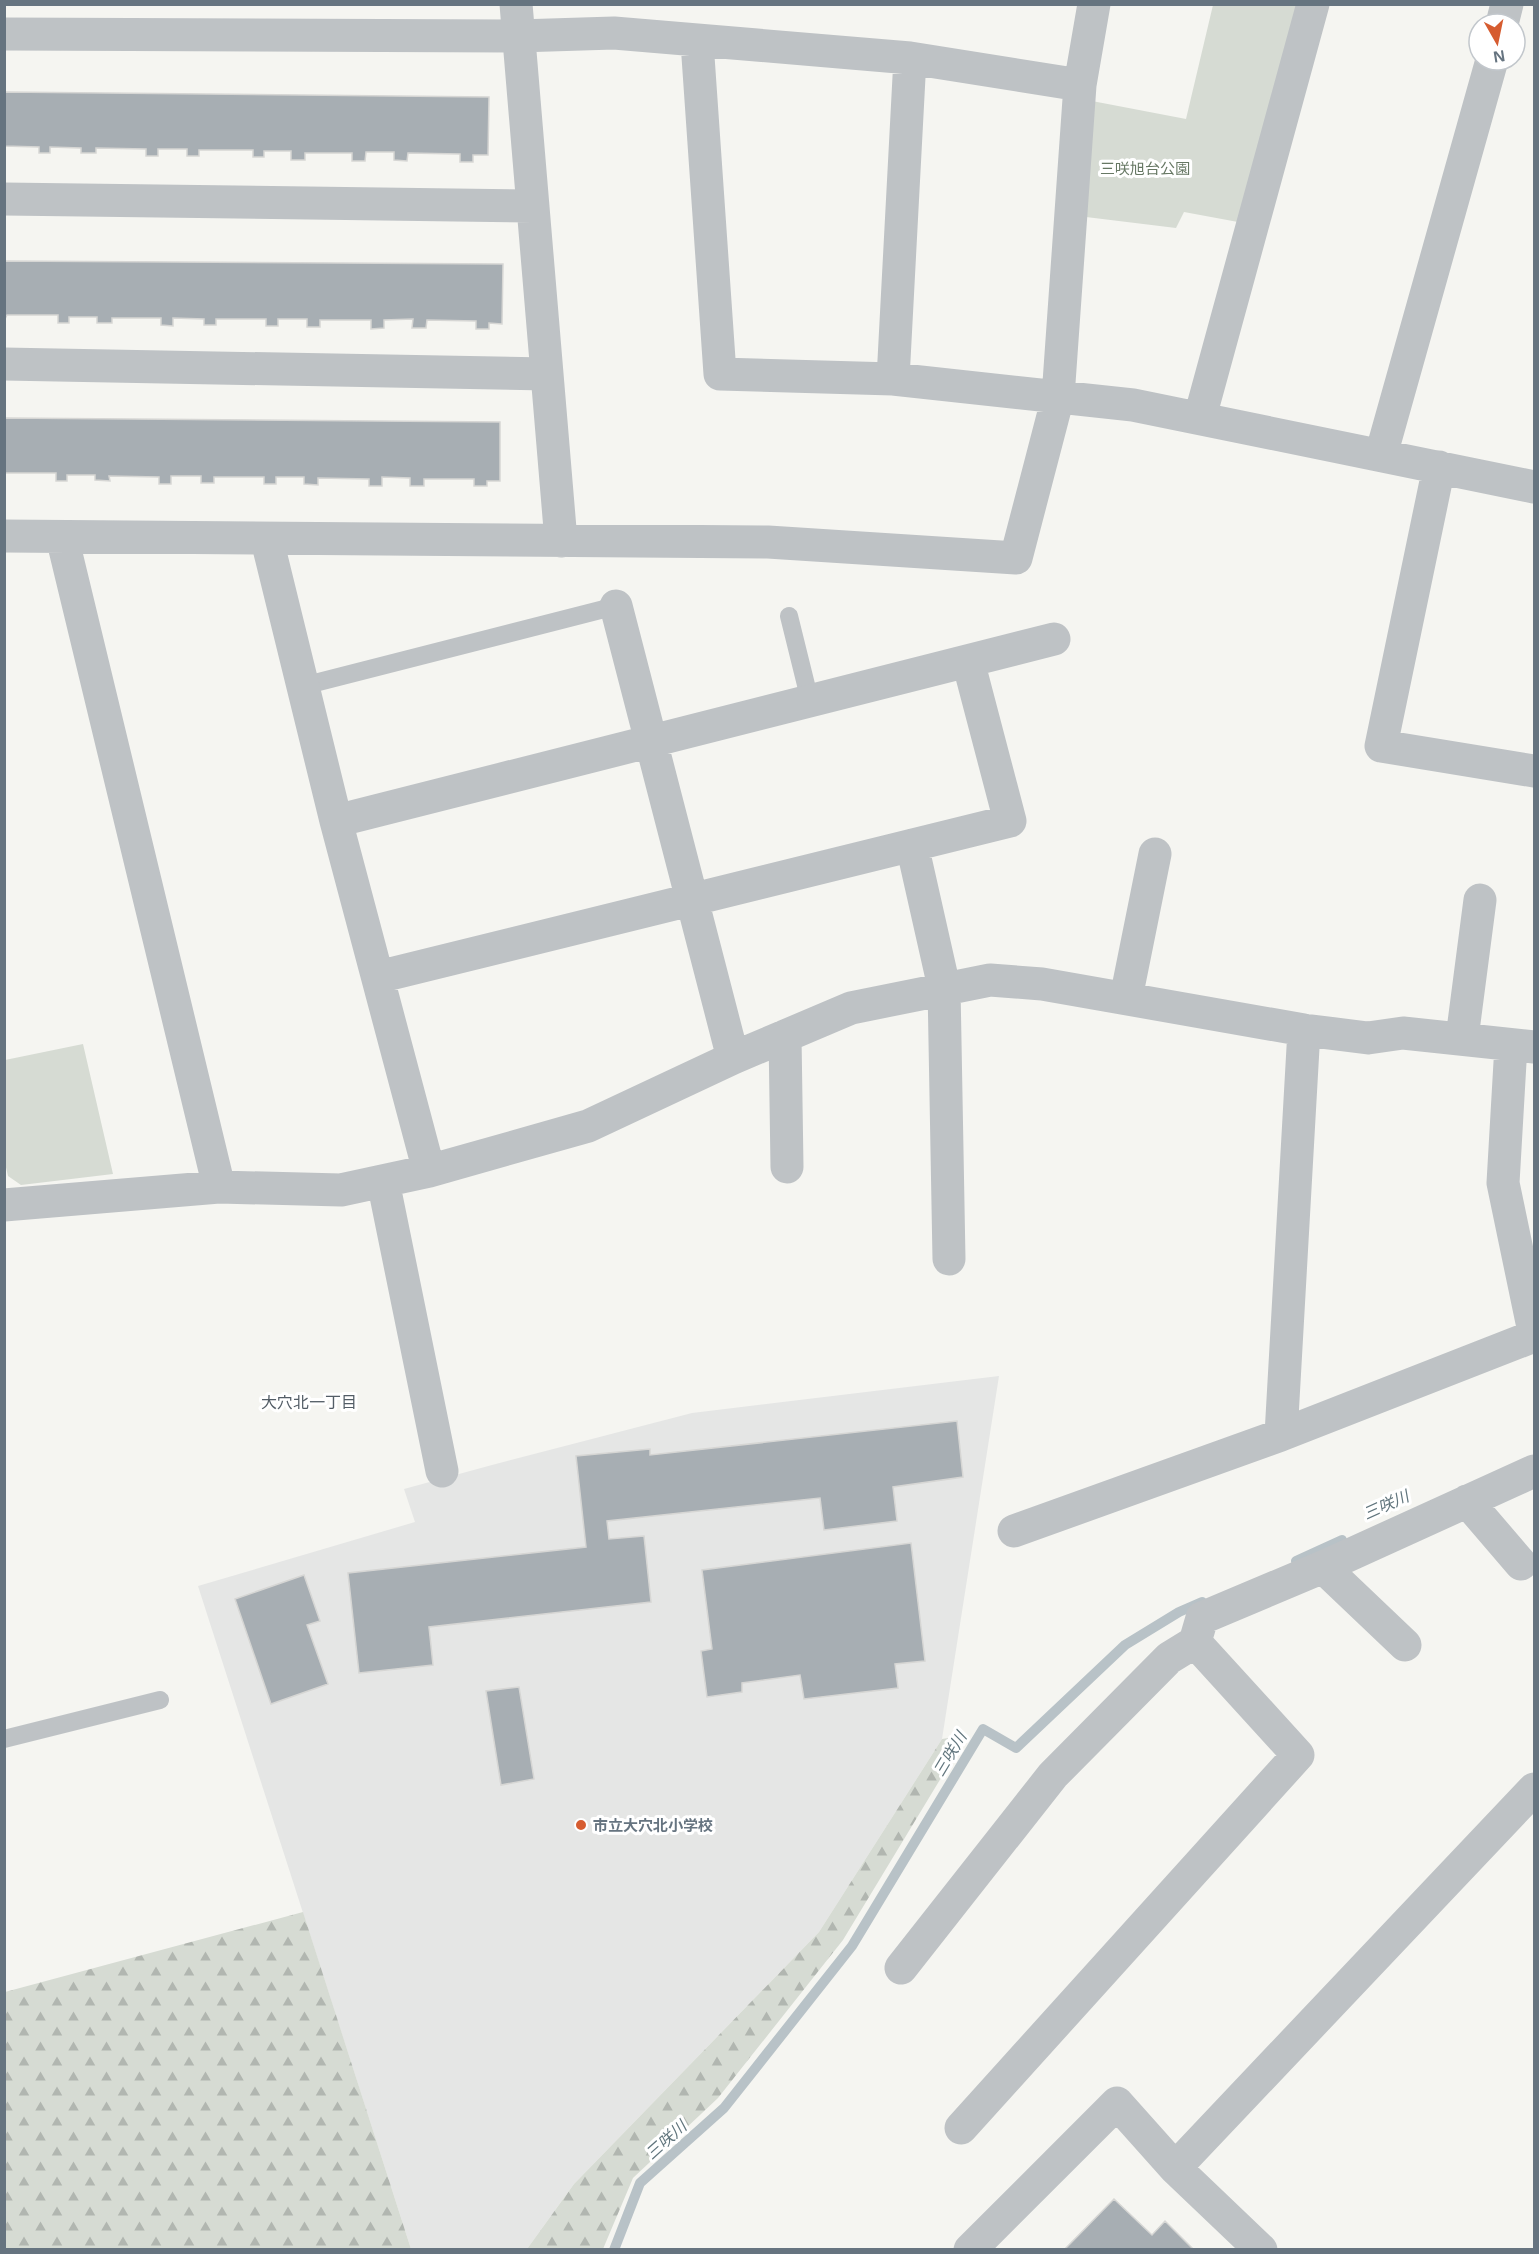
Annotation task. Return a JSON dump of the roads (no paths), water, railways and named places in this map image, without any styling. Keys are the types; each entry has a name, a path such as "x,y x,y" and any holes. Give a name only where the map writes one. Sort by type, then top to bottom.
{"street":[{"path":"4,536 267,540 768,542 1016,558 1058,397 1080,85 1094,4"},
{"path":"1200,417 1313,4"},
{"path":"4,34 517,20 697,42 910,58 1080,85"},
{"path":"517,20 561,541"},
{"path":"697,42 720,374 893,379 1133,405 1534,487"},
{"path":"893,379 910,58"},
{"path":"1381,455 1489,72"},
{"path":"4,199 533,206"},
{"path":"4,364 547,374"},
{"path":"1439,467 1382,746 1534,771"},
{"path":"62,537 219,1188"},
{"path":"267,540 336,821 429,1171"},
{"path":"616,606 733,1058"},
{"path":"336,821 1054,639"},
{"path":"378,977 1010,821 968,661"},
{"path":"912,845 944,987 949,1259"},
{"path":"1126,998 1155,854"},
{"path":"1462,1038 1480,900"},
{"path":"4,1205 219,1188 341,1190 429,1171 588,1126 733,1058 851,1008 944,987 990,980 1042,984 1304,1030 1368,1038 1403,1033 1523,1046 1503,1183 1534,1332"},
{"path":"1281,1435 1304,1030"},
{"path":"785,1036 787,1167"},
{"path":"382,1181 442,1471"},
{"path":"1014,1531 1281,1435 1534,1336"},
{"path":"901,1968 1053,1775 1169,1658 1196,1642 1202,1618 1323,1567 1534,1471"},
{"path":"1467,1502 1521,1564"},
{"path":"1323,1567 1405,1645"},
{"path":"961,2128 1298,1755 1196,1642"},
{"path":"1175,2168 1534,1789"},
{"path":"970,2250 1117,2103 1175,2168 1261,2250"}],"lane":[{"path":"303,686 616,606"},
{"path":"789,616 810,701"},
{"path":"4,1739 160,1700"}],"waterway":[{"name":"三咲川","path":"1296,1561 1342,1540"},
{"name":"三咲川","path":"614,2250 640,2183 724,2108 852,1946 983,1729 1016,1748 1125,1645 1179,1612 1202,1602"}],"place":[{"name":"市立大穴北小学校","path":"581,1825"}],"district":[{"name":"大穴北一丁目","path":"309,1402"}],"park label":[{"name":"三咲旭台公園","path":"1145,168"}]}
